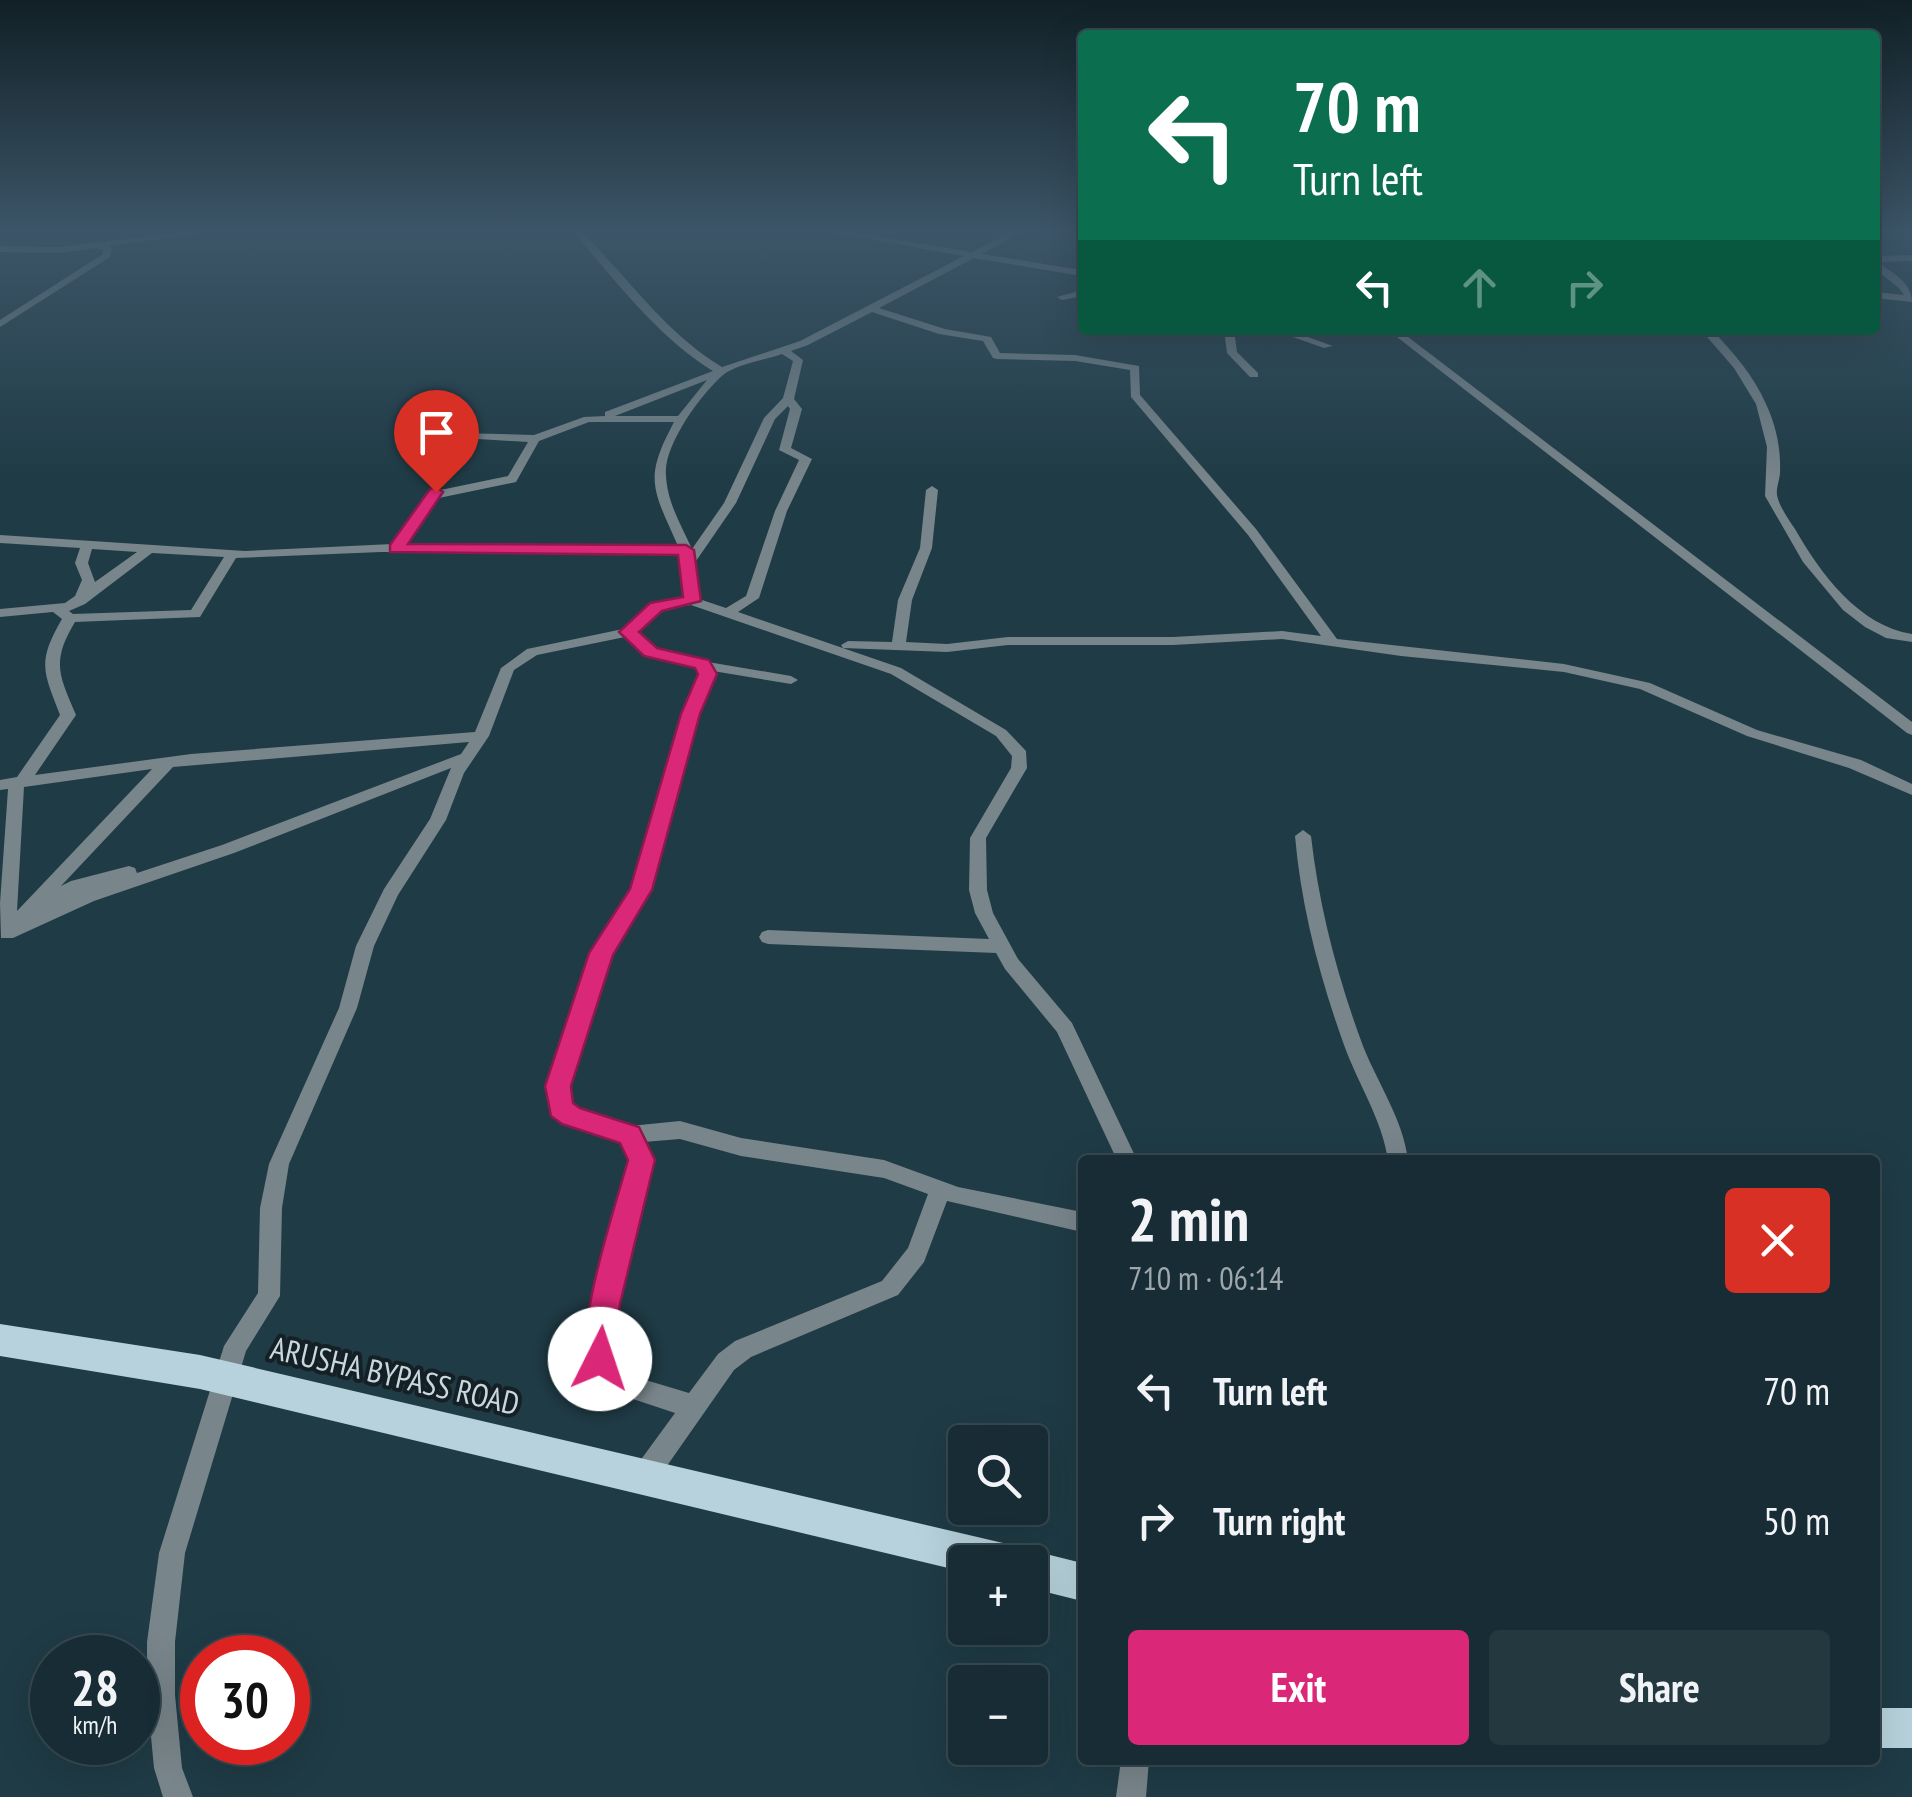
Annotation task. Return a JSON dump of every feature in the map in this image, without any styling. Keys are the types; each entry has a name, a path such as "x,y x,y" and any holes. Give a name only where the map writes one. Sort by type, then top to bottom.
{"main road":[{"name":"ARUSHA BYPASS ROAD","path":"0,1340 225,1378 646,1474 948,1548"},
{"path":"1048,1574 1078,1581"},
{"path":"1880,1728 1912,1728"}],"street":[{"path":"655,314 683,346 720,372"},
{"path":"462,434 535,439 784,351 863,314"},
{"path":"888,314 987,340 996,356 1075,358 1134,368 1134,395 1240,517 1332,640"},
{"path":"1230,335 1232,352 1254,376"},
{"path":"1294,335 1328,346"},
{"path":"1398,335 1912,730"},
{"path":"1711,335 1742,367 1767,414 1775,477 1771,496 1830,590 1862,623 1912,638"},
{"path":"686,558 730,503 770,418 788,399 798,360 784,351"},
{"path":"692,601 686,558 658,483 663,453 681,419 720,372"},
{"path":"726,614 752,598 782,511 806,462 805,456 785,450 796,408 788,399"},
{"path":"602,417 681,419"},
{"path":"396,548 430,496 512,479 535,439"},
{"path":"898,646 905,600 926,548 932,490"},
{"path":"0,539 233,553 396,548 686,558"},
{"path":"80,601 89,580 81,570 81,558 88,545"},
{"path":"7,933 15,856 13,783 68,715 51,674 51,656 64,614 149,549"},
{"path":"0,613 195,614 233,553"},
{"path":"178,1797 164,1741 161,1642 175,1539 236,1346 269,1296 271,1208 290,1135 348,1008 365,946 390,894 438,820 463,758 481,736 504,675 517,660 560,645 628,632 656,607 692,601 828,644 916,681 1000,734 1020,754 1019,768 978,838 978,890 998,946 1065,1028 1125,1155"},
{"path":"628,632 650,652 791,680"},
{"path":"828,644 898,646 1255,634 1605,674 1646,686 1752,733 1856,764 1912,790"},
{"path":"706,666 641,890 601,953 558,1086 560,1108 571,1116 630,1135 680,1130 742,1147 903,1174 940,1190 1078,1221"},
{"path":"13,783 168,762 481,736"},
{"path":"7,933 36,908 77,885 120,872 169,868 463,758"},
{"path":"7,933 168,762"},
{"path":"1303,836 1308,881 1347,1019 1362,1067 1390,1126 1397,1155"},
{"path":"768,938 998,946"},
{"path":"630,1135 638,1145 640,1174 605,1304 600,1359 606,1373 623,1385 692,1406"},
{"path":"646,1474 726,1362 743,1349 890,1288 919,1254 940,1190"},
{"path":"1131,1797 1134,1765"}],"route":[{"path":"436,492 396,548 686,550 692,601 645,612 628,632 650,652 702,664 708,670 690,714 641,890 601,953 558,1086 560,1108 571,1116 630,1135 642,1160 605,1304 600,1359"}]}
